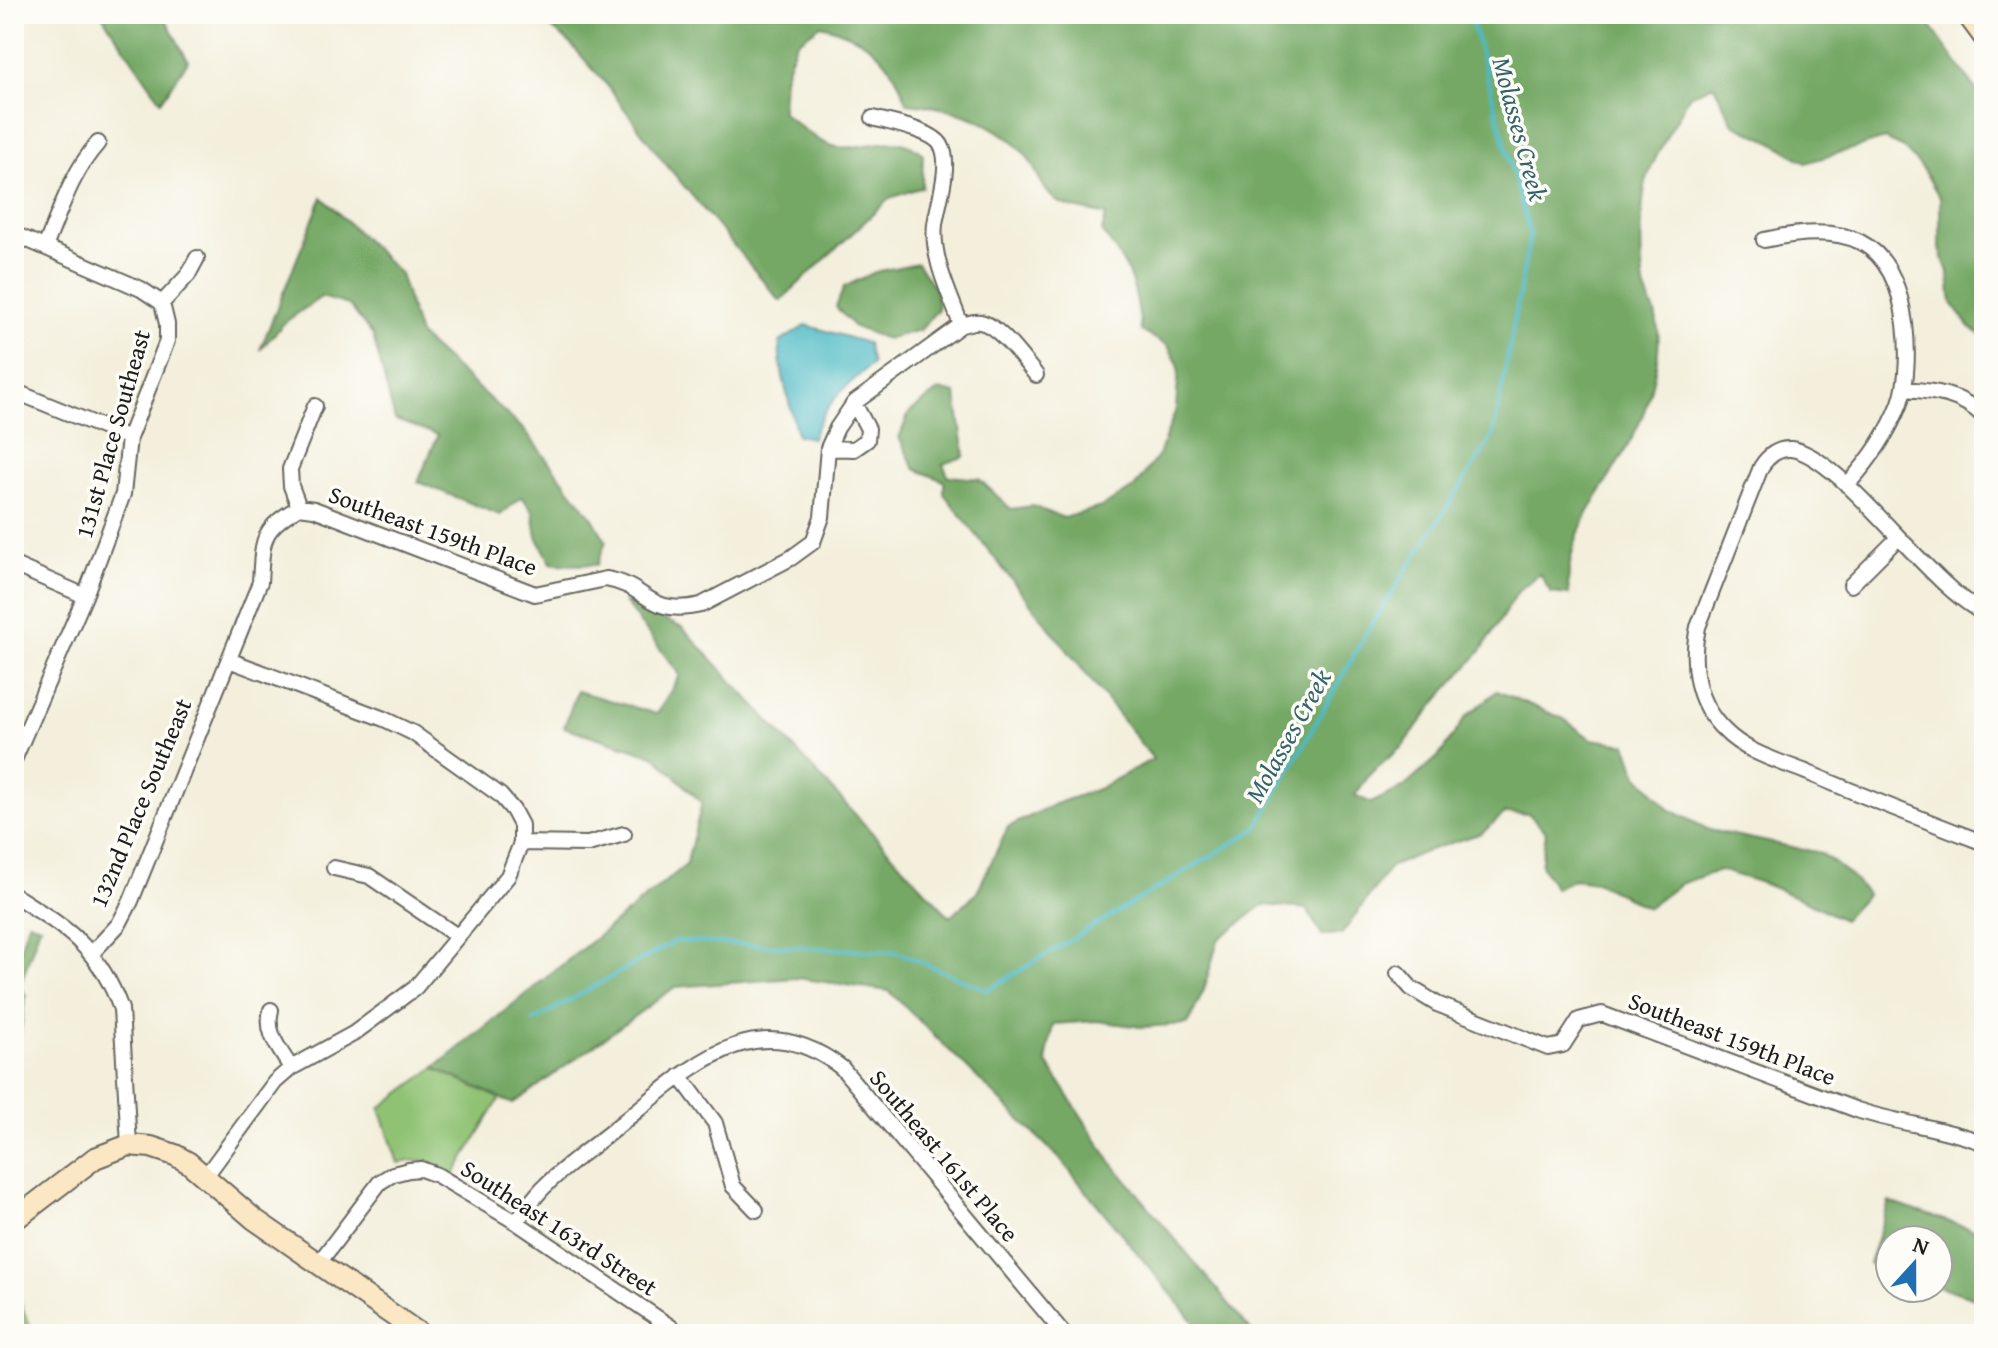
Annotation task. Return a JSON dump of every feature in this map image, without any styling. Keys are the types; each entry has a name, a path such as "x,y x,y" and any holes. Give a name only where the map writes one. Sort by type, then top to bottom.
{"street":[{"path":"1967,14 1984,37"},
{"path":"873,118 932,135 940,143 944,154 944,176 935,243 938,261 961,325 979,322 988,325 1002,336 1036,375"},
{"path":"45,247 75,174 98,143"},
{"path":"1764,240 1795,233 1834,233 1863,243 1878,254 1896,282 1906,335 1904,389 1881,442 1847,485"},
{"path":"14,234 141,289 162,303"},
{"name":"131st Place Southeast","path":"14,760 85,596 123,494 129,438 167,341 162,303 188,275 197,258"},
{"name":"Southeast 159th Place","path":"299,507 314,509 535,594 606,579 618,581 658,606 686,608 701,605 791,558 813,542 822,517 828,448 854,403 961,325"},
{"path":"1904,389 1952,396 1966,402 1984,417"},
{"path":"14,391 129,438"},
{"path":"828,448 854,449 867,440 868,429 854,403"},
{"path":"299,507 291,486 290,469 315,406"},
{"path":"1984,613 1941,580 1847,485 1803,453 1789,449 1772,454 1761,467 1698,627 1695,643 1697,682 1708,709 1726,732 1748,748 1984,843"},
{"name":"132nd Place Southeast","path":"92,953 119,924 131,901 260,582 263,542 269,529 299,507"},
{"path":"1851,585 1898,538"},
{"path":"14,565 85,596"},
{"path":"205,1177 275,1082 291,1068 353,1034 415,988 508,876 521,843 521,825 500,795 413,733 229,660"},
{"path":"14,716 29,722"},
{"path":"521,843 588,844 624,834"},
{"path":"334,868 369,876 457,936"},
{"path":"14,895 61,923 92,953 114,991 121,1009 129,1145"},
{"name":"Southeast 159th Place","path":"1398,973 1411,988 1437,1004 1548,1048 1563,1045 1579,1020 1602,1014 1857,1110 1894,1121 1948,1130 1984,1143"},
{"path":"271,1010 267,1022 270,1034 291,1068"},
{"name":"Southeast 161st Place","path":"680,1076 735,1045 769,1040 815,1050 842,1068 1064,1334"},
{"path":"516,1222 546,1185 680,1076 715,1123 733,1186 756,1210"},
{"path":"14,1220 85,1163 109,1150 129,1145 151,1147 175,1155 254,1219 420,1334"},
{"name":"Southeast 163rd Street","path":"318,1264 380,1182 393,1174 421,1169 437,1175 516,1222 681,1334"}],"green space":[{"path":"101,14 163,14 188,61 161,101"},
{"path":"534,14 1922,14 1975,88 1984,106 1984,337 1970,327 1952,303 1949,275 1940,249 1940,198 1923,169 1902,147 1885,139 1806,163 1774,143 1733,124 1714,85 1690,95 1652,166 1643,199 1643,275 1658,334 1658,355 1652,386 1640,422 1575,542 1569,568 1569,595 1551,593 1540,574 1519,590 1481,651 1436,702 1403,746 1371,773 1355,795 1371,803 1404,787 1439,756 1466,717 1497,691 1564,719 1591,739 1626,744 1637,774 1669,809 1709,830 1821,853 1851,876 1867,894 1843,920 1762,883 1720,870 1680,884 1648,908 1596,882 1574,879 1555,888 1541,865 1546,832 1529,814 1505,813 1482,833 1429,850 1390,867 1342,934 1322,935 1306,909 1263,905 1218,940 1204,990 1188,1024 1141,1027 1097,1021 1053,1024 1046,1061 1109,1159 1254,1334 1204,1334 1060,1159 889,991 796,978 675,987 513,1104 434,1068 686,865 702,803 655,756 564,727 577,691 657,714 680,675 624,602 683,628 950,917 976,894 1008,827 1055,804 1098,789 1153,759 944,494 944,481 915,469 899,438 909,413 939,390 956,394 965,456 943,464 948,476 979,479 1011,509 1032,506 1064,518 1101,507 1134,488 1159,454 1176,409 1179,366 1168,346 1141,331 1130,278 1102,232 1106,215 1058,202 1048,192 1027,157 1003,134 988,125 956,112 907,103 893,73 876,51 852,36 821,25 796,43 784,78 782,112 811,135 830,145 851,147 888,142 912,146 923,154 922,187 890,198 780,301 663,161 606,84 569,42"},
{"path":"322,197 400,274 419,335 523,429 592,517 606,541 597,565 551,563 537,537 533,512 522,497 500,515 418,482 438,435 395,420 373,336 349,305 321,297 284,323 260,350"},
{"path":"917,263 936,290 938,309 920,330 886,339 854,327 836,307 844,287 875,272"},
{"path":"28,922 40,926 20,986 26,996 17,1042 14,1041 14,956 19,953"},
{"path":"434,1068 500,1098 454,1175 428,1162 415,1160 398,1163 380,1108"},
{"path":"1889,1202 1984,1233 1984,1301 1954,1291 1954,1224 1882,1224"},
{"path":"1874,1248 1874,1266 1869,1264"},
{"path":"14,1288 33,1334 14,1334"}],"water":[{"path":"806,325 867,343 872,364 829,406 812,438 797,435 780,352 780,342"}],"waterway":[{"name":"Molasses Creek","path":"533,1021 675,941 897,952 987,990 1256,829 1370,627 1493,436 1530,235 1470,14"}]}
